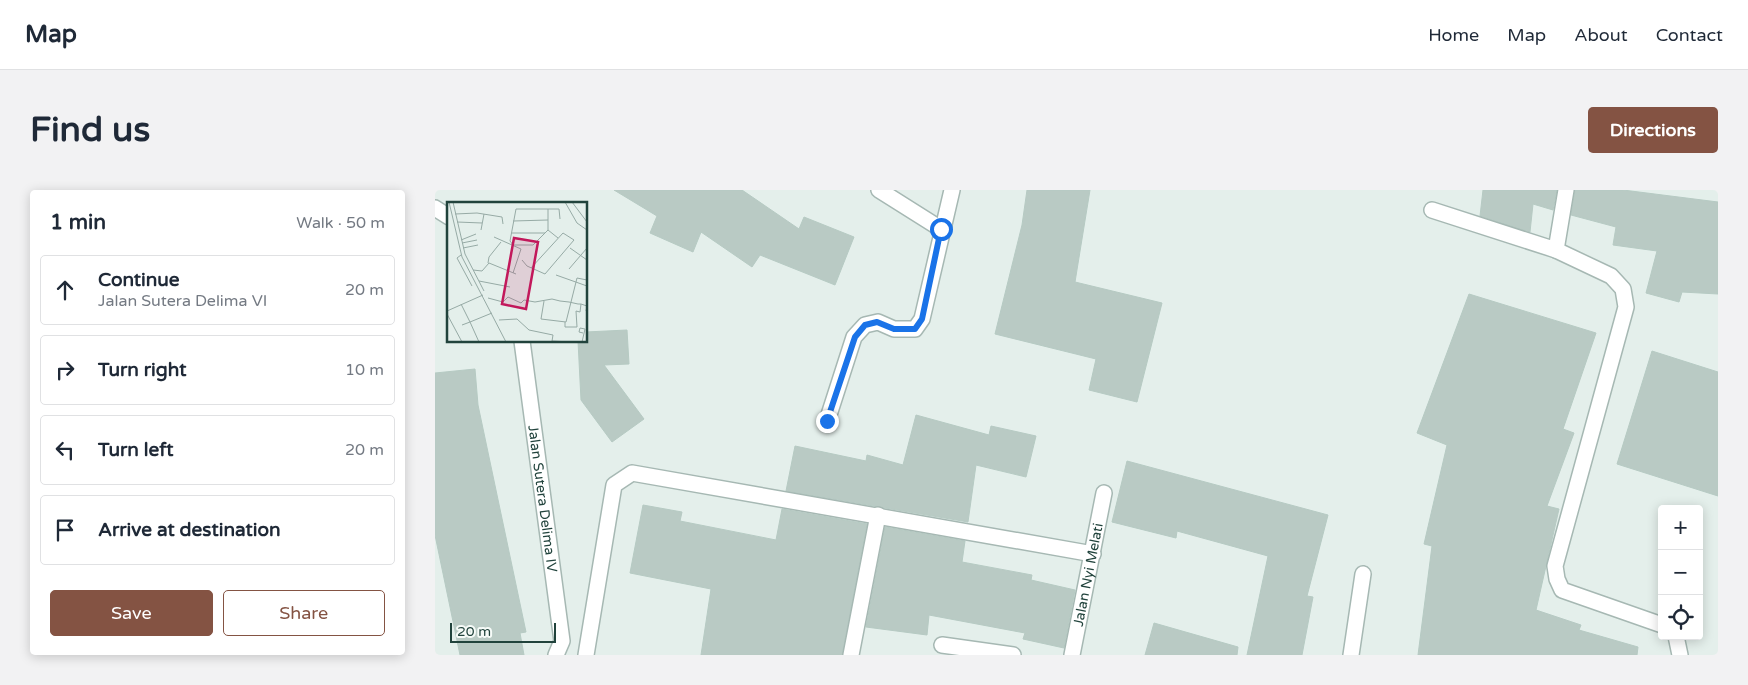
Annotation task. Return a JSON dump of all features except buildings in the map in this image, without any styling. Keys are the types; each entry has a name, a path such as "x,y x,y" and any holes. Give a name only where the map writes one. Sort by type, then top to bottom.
{"street":[{"path":"879,190 941,229"},
{"path":"827,421 855,337 865,325 877,322 894,329 907,330 915,329 922,319 941,229 952,190"},
{"path":"1556,250 1566,190"},
{"path":"435,208 447,215"},
{"path":"1432,210 1556,250 1611,276 1623,289 1627,307 1555,566 1557,579 1562,590 1658,624"},
{"name":"Jalan Sutera Delima IV","path":"521,342 562,641 556,655"},
{"path":"586,655 614,485 623,477 632,473 1093,554"},
{"name":"Jalan Nyi Melati","path":"1072,655 1104,494"},
{"path":"851,655 878,515"},
{"path":"1351,655 1363,574"},
{"path":"1677,640 1680,655"},
{"path":"942,645 1013,655"}],"route":[{"path":"827,421 855,337 865,325 877,322 894,329 907,330 915,329 922,319 941,229"}]}
